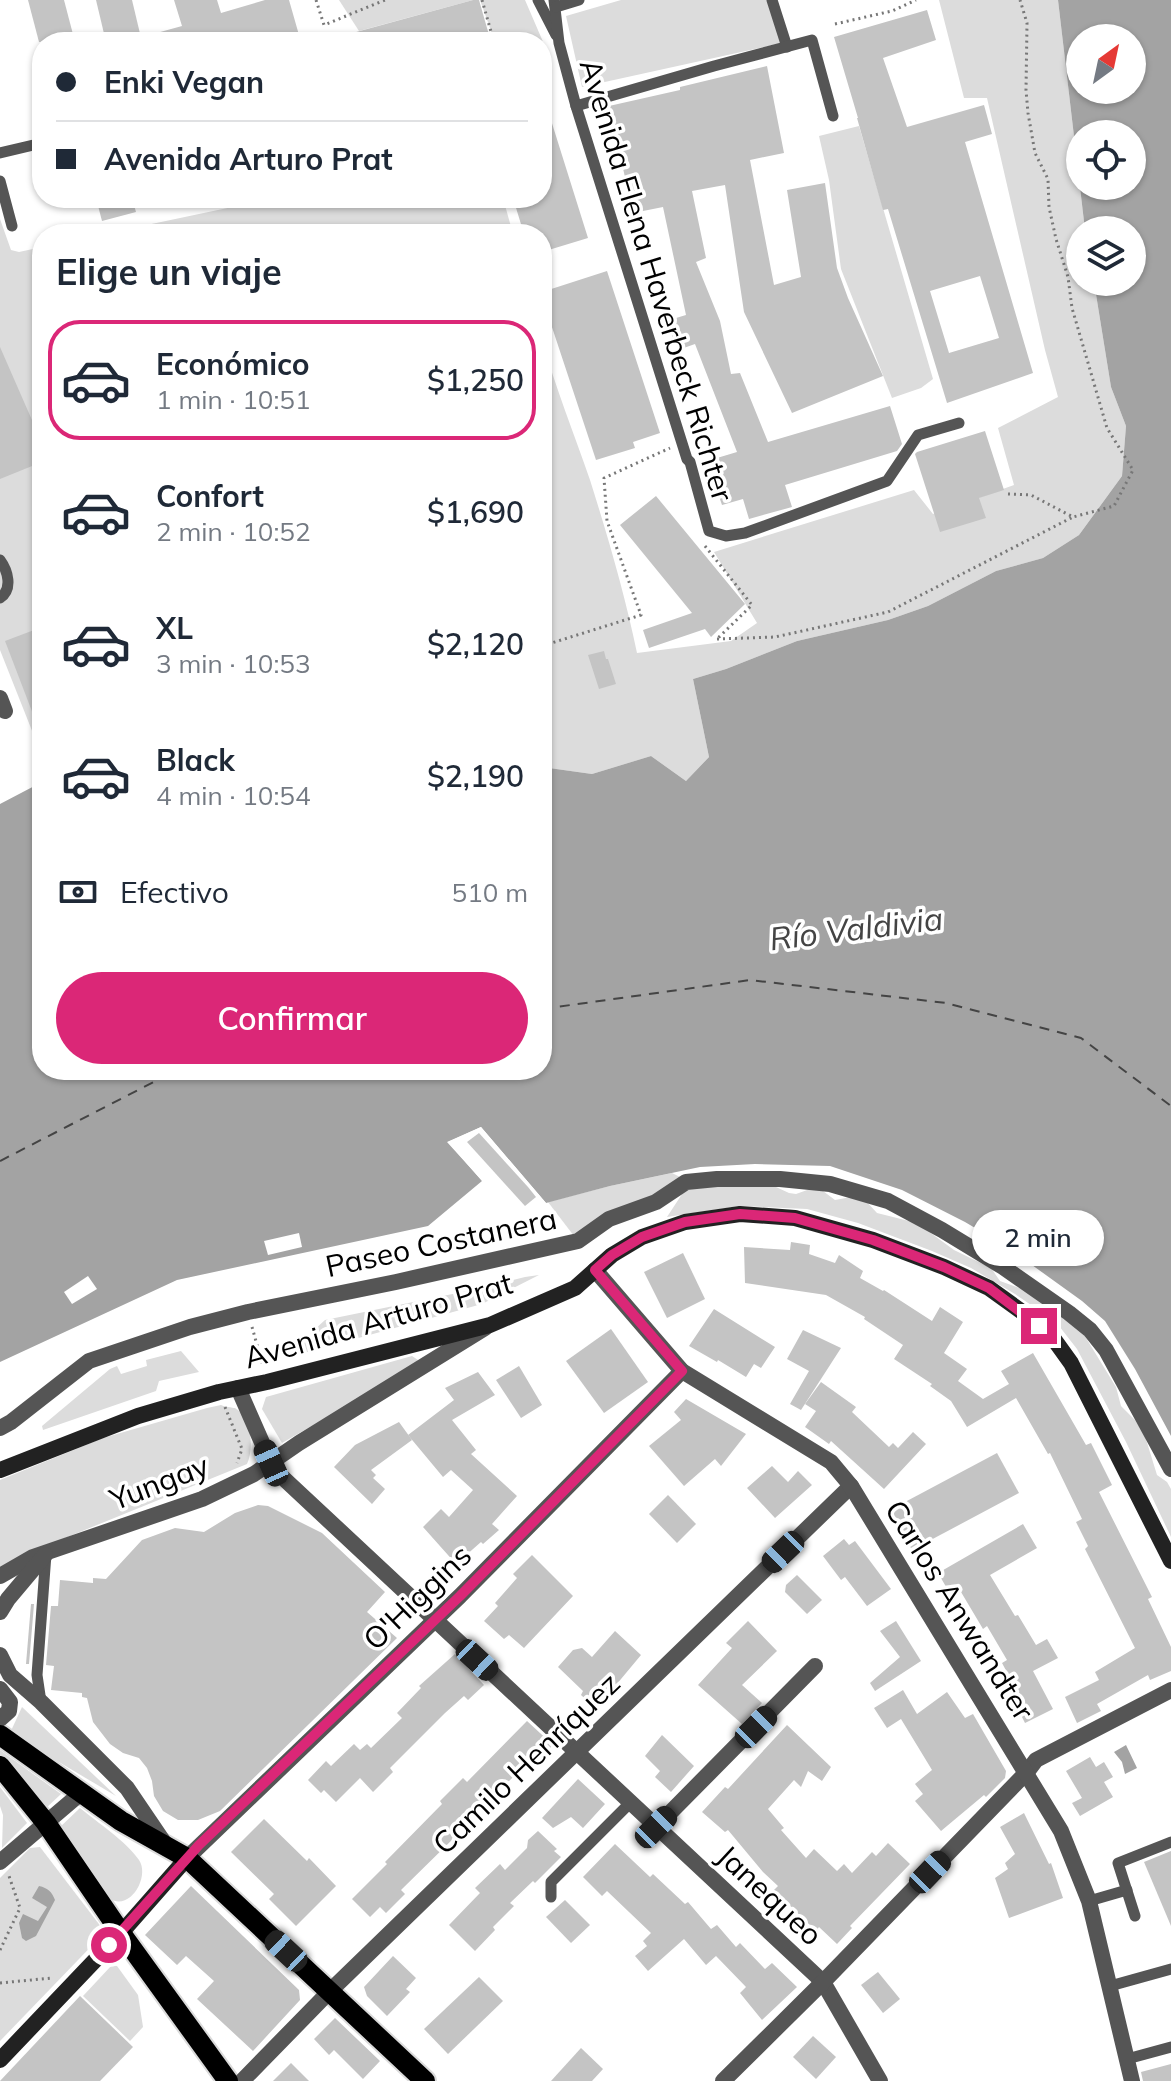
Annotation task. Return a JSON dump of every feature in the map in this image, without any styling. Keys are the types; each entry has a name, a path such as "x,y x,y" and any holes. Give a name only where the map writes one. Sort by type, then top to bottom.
{"main road":[{"name":"Avenida Arturo Prat","path":"0,1470 138,1416 219,1392 490,1325 575,1288 612,1255 642,1237 685,1222 740,1214 795,1218 873,1240 944,1267 989,1288 1053,1338 1071,1363 1171,1561"},
{"path":"0,1735 121,1821 187,1858 425,2081"},
{"path":"0,1766 46,1823 228,2081"},
{"path":"0,2060 121,1933 187,1858"}],"street":[{"name":"Paseo Costanera","path":"0,1428 89,1361 190,1327 578,1241 609,1219 656,1202 686,1182 748,1178 830,1184 888,1201 942,1230 1047,1297 1090,1330 1119,1371 1171,1469"},
{"name":"Carlos Anwandter","path":"595,1270 682,1371 831,1462 851,1486 1061,1831 1089,1901 1132,2081"},
{"name":"Yungay","path":"0,1576 33,1557 202,1499 254,1474 490,1325"},
{"name":"O'Higgins","path":"187,1858 434,1621 682,1371"},
{"name":"Janequeo","path":"238,1388 271,1463 280,1475 823,1982 880,2081"},
{"name":"Camilo Henríquez","path":"242,2081 329,1992 851,1486"},
{"path":"0,1612 46,1553"},
{"path":"0,1655 10,1675 127,1788 165,1844"},
{"path":"656,1827 815,1666"},
{"path":"0,1689 10,1702 9,1711 0,1719"},
{"path":"723,2081 823,1982 1036,1760 1171,1690"},
{"path":"0,1862 81,1793"}],"lane":[{"name":"Avenida Elena Haverbeck Richter","path":"538,0 559,43"},
{"path":"555,3 579,0"},
{"path":"772,0 787,47"},
{"name":"Avenida Elena Haverbeck Richter","path":"555,3 559,43 576,106 690,462 709,531 726,536 745,533 887,481 918,435 959,423"},
{"path":"576,106 812,40 833,116"},
{"path":"0,153 32,145"},
{"path":"0,181 12,226"},
{"path":"0,560 9,585 5,595 0,598"},
{"path":"41,1702 37,1675 46,1553"},
{"path":"551,1897 551,1882 630,1803"},
{"path":"1135,1916 1118,1863 1171,1842"},
{"path":"1089,1901 1127,1890"},
{"path":"1110,1986 1171,1969"},
{"path":"1127,2059 1171,2047"}],"path":[{"path":"316,0 324,25 385,0"},
{"path":"482,0 491,32"},
{"path":"835,24 892,11 916,0"},
{"path":"705,546 752,605 717,639 775,637 888,612 1073,517 1114,506 1133,470 1107,428 1072,308 1068,277 1049,207 1048,179 1035,153 1027,102 1027,23 1020,0"},
{"path":"552,643 641,615 607,521 604,478 671,447 680,435"},
{"path":"1008,494 1031,495 1073,517"},
{"path":"248,1312 267,1382"},
{"path":"0,1878 8,1871 20,1908 0,1950"},
{"path":"0,1983 60,1977 50,1988"}],"shaded area":[{"path":"339,0 473,0 359,31"},
{"path":"480,0 525,0 539,32 491,32"},
{"path":"621,0 768,0 782,43 582,87 566,16"},
{"path":"939,0 1058,0 1066,68 1066,104 1070,104 1072,120 1066,120 1066,200 1081,200 1083,216 1066,216 1066,296 1096,296 1111,387 1126,426 1122,476 1079,535 1043,558 996,571 928,606 888,620 797,641 693,679 709,757 686,781 651,756 592,774 552,768 552,372 603,523 637,653 731,641 757,623 714,552 914,490 933,514 1014,485 998,428 1058,397 987,98 964,98"},
{"path":"859,126 933,379 921,388 892,398 841,269 829,180 819,136"},
{"path":"228,208 506,208 510,224 152,224"},
{"path":"0,219 11,250 32,249 32,731 0,650"},
{"path":"672,1173 680,1177 650,1200 574,1236 548,1202 610,1186"},
{"path":"776,1187 796,1194 810,1189 823,1191 835,1200 851,1197 865,1200 877,1213 917,1223 954,1250 991,1268 1000,1281 1025,1290 1083,1333 1116,1387 1121,1406 1145,1436 1157,1475 1171,1489 1171,1537 1077,1349 1056,1322 971,1268 858,1223 807,1209 739,1206 667,1217 686,1188"},
{"path":"539,1275 482,1304 293,1356 292,1350 325,1320"},
{"path":"181,1351 199,1372 159,1381 156,1391 43,1430 42,1426 110,1369 117,1366 121,1374 147,1366 146,1360"},
{"path":"412,1356 418,1360 414,1367 282,1443 262,1409 266,1397"},
{"path":"221,1405 235,1408 245,1418 251,1442 247,1464 38,1549 0,1569 0,1480 103,1438"},
{"path":"22,1707 116,1796 10,1733"},
{"path":"0,1750 61,1794 45,1809 0,1756"},
{"path":"0,1787 27,1823 2,1848 3,1815"},
{"path":"80,1808 119,1839 139,1860 142,1867 140,1883 125,1900 110,1899 57,1830"},
{"path":"40,1847 105,1932 0,2041 0,1878 30,1848"},
{"path":"112,1965 117,1966 138,1995 143,2027 130,2041 83,1996"}],"water":[{"name":"Río Valdivia","path":"1058,0 1171,0 1171,1436 1105,1321 1007,1247 902,1190 830,1166 755,1164 700,1167 546,1203 481,1127 448,1142 482,1181 428,1226 177,1280 0,1362 0,804 32,787 32,1080 552,1080 552,768 592,774 651,756 686,781 709,757 693,679 797,641 888,620 928,606 996,571 1043,558 1079,535 1122,476 1126,426 1111,387 1096,296 1146,296 1146,216 1083,216 1081,200 1146,200 1146,120 1072,120 1070,104 1146,104 1146,24 1066,24 1066,68"},
{"path":"1126,1745 1137,1768 1125,1774 1122,1762 1114,1752"},
{"path":"39,1886 49,1891 55,1900 36,1936 26,1941 22,1938 19,1923 23,1914 38,1921 47,1907 32,1898"}],"pier":[{"path":"481,1127 546,1203 543,1205 480,1132 454,1143 486,1179 485,1184 447,1142"},
{"path":"299,1233 302,1247 268,1255 264,1241"},
{"path":"88,1276 97,1289 72,1304 64,1292"}],"building":[{"path":"28,0 64,0 72,32 36,32"},
{"path":"96,0 132,0 140,32 104,32"},
{"path":"174,0 217,0 221,13 265,0 289,0 298,32 160,32 182,26"},
{"path":"479,0 488,32 356,32"},
{"path":"927,10 936,40 883,58 907,127 984,105 992,134 965,142 1033,373 947,403 888,209 883,210 834,37","holes":["980,276 999,338 949,353 930,291"]},
{"path":"767,66 784,153 750,160 774,285 801,277 787,190 825,183 837,268 883,376 792,413 744,312 725,185 692,191 706,258 696,262 720,321 731,374 740,373 768,442 890,406 902,444 897,451 785,485 792,507 749,519 743,499 722,505 707,461 737,452 695,344 678,350 666,321 686,315 663,207 633,213 609,106"},
{"path":"552,123 588,238 552,249 552,224 521,224 516,208 552,208"},
{"path":"99,208 135,208 136,212 102,221"},
{"path":"607,271 660,433 633,442 635,448 596,460 552,327 552,289"},
{"path":"0,347 32,420 32,466 0,479"},
{"path":"985,431 1004,490 979,498 986,518 940,532 915,454"},
{"path":"656,496 745,604 711,637 705,629 649,648 643,630 692,613 620,525"},
{"path":"32,631 32,712 5,641"},
{"path":"604,651 616,684 599,689 588,655"},
{"path":"479,1133 536,1197 525,1206 467,1142"},
{"path":"791,1242 810,1245 809,1254 835,1263 839,1255 863,1271 860,1278 932,1321 940,1307 963,1322 944,1353 967,1369 958,1381 983,1399 1009,1384 1001,1371 1033,1353 1086,1445 1091,1443 1112,1485 1099,1492 1152,1597 1148,1599 1171,1647 1171,1671 1150,1680 1148,1675 1097,1704 1101,1711 1077,1723 1065,1697 1099,1680 1095,1672 1135,1648 1085,1549 1088,1546 1076,1522 1082,1519 1050,1453 1016,1398 967,1427 951,1401 930,1386 932,1384 894,1359 903,1345 865,1317 826,1295 745,1283 744,1247 790,1250"},
{"path":"683,1253 705,1299 667,1318 644,1272"},
{"path":"714,1309 775,1347 761,1368 754,1364 746,1377 689,1346"},
{"path":"611,1329 648,1382 604,1413 566,1361"},
{"path":"803,1330 841,1348 801,1410 790,1404 809,1371 787,1359"},
{"path":"519,1366 542,1405 521,1418 496,1380"},
{"path":"478,1372 495,1395 452,1420 476,1450 471,1454 517,1496 492,1524 499,1530 456,1564 423,1527 441,1509 449,1517 473,1490 451,1470 443,1477 408,1435 454,1400 445,1388"},
{"path":"821,1382 856,1407 852,1412 889,1447 893,1443 898,1448 913,1432 926,1444 884,1489 831,1441 829,1444 805,1427 816,1411 805,1404"},
{"path":"686,1399 746,1434 721,1466 715,1459 684,1486 649,1446 681,1420 674,1412"},
{"path":"399,1422 412,1440 371,1470 376,1475 373,1478 385,1489 372,1504 334,1467 355,1445"},
{"path":"997,1453 1019,1493 912,1550 890,1510"},
{"path":"772,1466 788,1482 798,1471 812,1485 775,1518 747,1488"},
{"path":"668,1495 696,1524 677,1543 649,1514"},
{"path":"258,1505 268,1506 322,1533 385,1592 367,1612 397,1638 220,1811 198,1820 178,1820 163,1811 154,1796 147,1768 139,1758 123,1753 110,1744 93,1722 87,1698 82,1697 82,1693 51,1690 54,1666 46,1665 51,1606 58,1606 60,1580 93,1583 93,1578 106,1579 142,1540 175,1528 204,1532 235,1513"},
{"path":"1023,1524 1037,1548 990,1575 1036,1645 1047,1639 1058,1658 1033,1671 1053,1709 1025,1723 1012,1697 1017,1691 1002,1663 1007,1660 987,1626 983,1629 961,1592 952,1597 938,1573"},
{"path":"844,1539 849,1545 855,1541 891,1589 867,1606 845,1577 841,1580 823,1556"},
{"path":"532,1555 573,1596 524,1648 509,1635 504,1639 484,1621 517,1578 513,1574"},
{"path":"797,1575 822,1600 807,1614 785,1592 786,1585"},
{"path":"31,1604 34,1604 29,1664 26,1664"},
{"path":"748,1621 777,1651 742,1685 762,1703 742,1724 698,1685 732,1648 726,1643"},
{"path":"896,1621 921,1661 875,1691 870,1683 900,1657 880,1631"},
{"path":"615,1631 641,1655 596,1709 581,1695 583,1691 558,1667 573,1650 582,1648 592,1657"},
{"path":"455,1654 484,1685 468,1700 464,1696 445,1713 390,1768 393,1772 373,1792 360,1778 336,1802 308,1780 326,1761 331,1766 354,1744 360,1750 367,1744 371,1748 402,1718 397,1713 421,1688 419,1686"},
{"path":"903,1690 917,1714 947,1692 965,1718 973,1714 1006,1771 1005,1778 986,1797 984,1795 941,1831 915,1801 923,1794 915,1784 932,1770 901,1719 887,1728 874,1708"},
{"path":"527,1721 553,1745 531,1768 527,1764 454,1833 457,1835 401,1890 405,1894 386,1913 380,1907 370,1917 352,1899 442,1804 440,1801 463,1778 467,1782"},
{"path":"787,1725 831,1767 822,1781 808,1771 801,1787 794,1780 768,1809 784,1828 781,1830 806,1858 814,1849 837,1871 844,1864 852,1873 872,1852 876,1856 888,1843 910,1864 850,1926 852,1928 837,1944 819,1927 816,1931 774,1890 778,1886 728,1830 725,1832 702,1812 725,1787 728,1789"},
{"path":"662,1735 694,1766 671,1792 655,1777 660,1771 645,1756"},
{"path":"1090,1757 1096,1767 1104,1762 1113,1777 1104,1782 1113,1797 1080,1816 1072,1803 1082,1798 1066,1771"},
{"path":"578,1779 605,1804 583,1828 571,1817 553,1828 542,1818"},
{"path":"1024,1813 1051,1863 1063,1898 1009,1918 995,1878 1008,1869 1005,1863 1015,1854 1000,1827"},
{"path":"264,1819 336,1886 296,1926 269,1899 274,1894 231,1852"},
{"path":"538,1831 561,1857 510,1903 514,1906 475,1951 449,1925 480,1893 475,1888 500,1864 505,1870 527,1848 528,1840"},
{"path":"615,1844 650,1877 653,1874 685,1904 688,1902 711,1929 717,1925 736,1947 740,1943 765,1969 772,1963 797,1987 762,2020 740,1993 746,1987 716,1956 706,1965 684,1939 648,1971 635,1956 647,1946 643,1941 651,1933 607,1891 602,1896 583,1877"},
{"path":"1171,1851 1171,1926 1144,1862"},
{"path":"191,1886 299,1990 300,2000 253,2051 197,1999 214,1981 186,1956 177,1965 145,1935"},
{"path":"565,1900 590,1925 571,1943 546,1917"},
{"path":"393,1956 416,1978 406,1989 410,1992 387,2016 367,1996 364,1987"},
{"path":"878,1972 900,1999 883,2013 861,1985"},
{"path":"479,1977 503,2001 448,2054 424,2029"},
{"path":"80,1996 133,2047 100,2081 0,2081"},
{"path":"335,2018 380,2061 363,2079 334,2050 329,2055 314,2039"},
{"path":"813,2036 836,2057 816,2079 793,2057"},
{"path":"581,2048 603,2069 592,2081 551,2081"},
{"path":"291,2063 309,2081 273,2081"},
{"path":"1171,2064 1171,2081 1143,2081 1141,2072"}],"ferry route":[{"path":"552,1008 750,980 946,1003 1081,1038 1171,1106"},
{"path":"0,1161 158,1080"}],"route":[{"path":"109,1945 199,1845 460,1596 682,1371 595,1270 612,1255 642,1237 685,1222 740,1214 795,1218 873,1240 944,1267 989,1288 1039,1326"}]}
